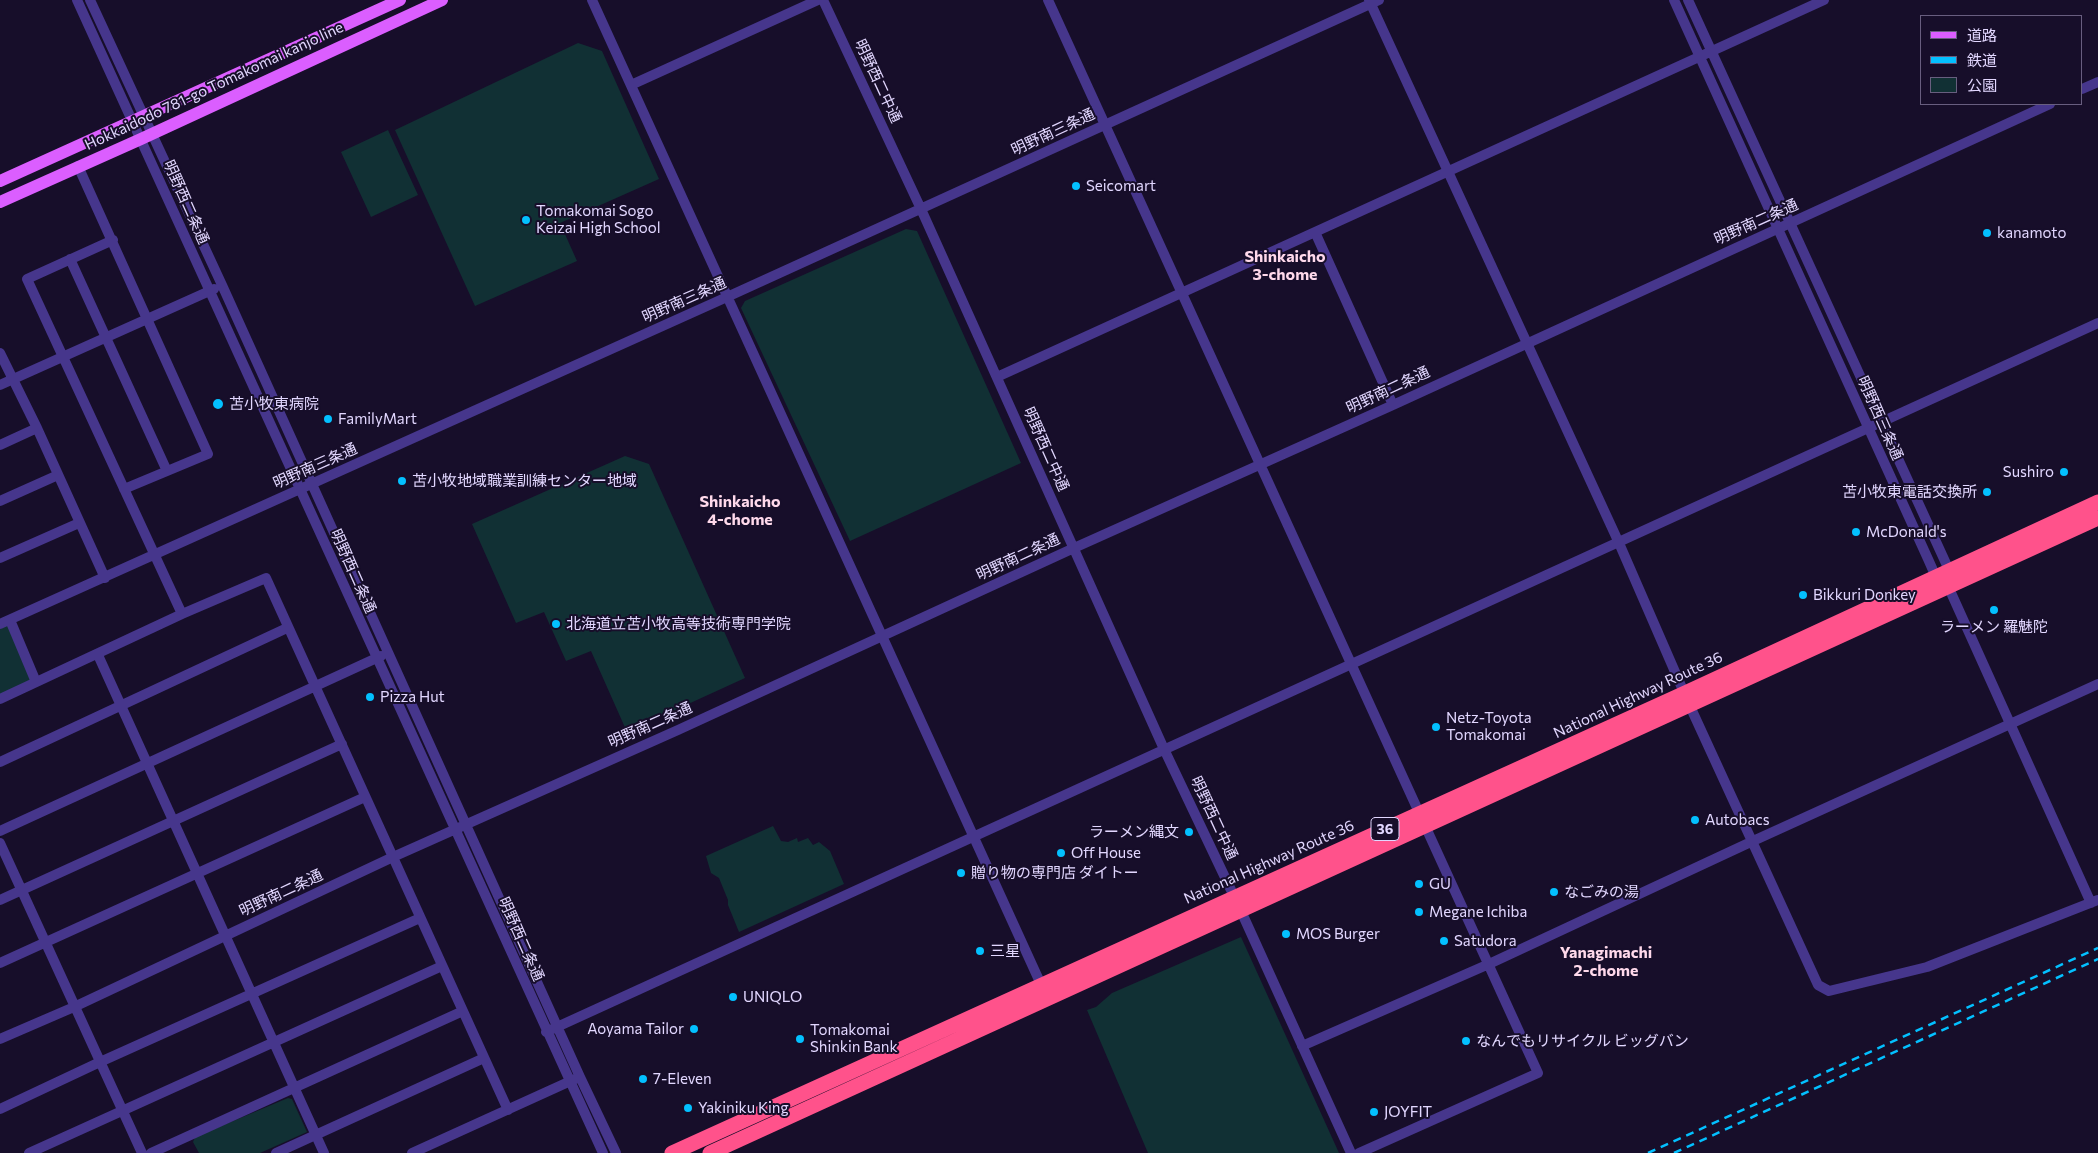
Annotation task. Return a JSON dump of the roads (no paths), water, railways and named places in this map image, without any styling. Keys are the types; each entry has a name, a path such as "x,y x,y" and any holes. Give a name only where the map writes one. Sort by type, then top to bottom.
{"highway":[{"name":"National Highway Route 36","path":"710,1153 1046,999 1238,904 1423,819 1631,733 1687,698 1943,573 2098,502"},
{"name":"National Highway Route 36","path":"1687,698 1948,586 2098,518"},
{"name":"National Highway Route 36","path":"672,1153 1041,984 1238,904"}],"main road":[{"name":"Hokkaidodo 781-go Tomakomai kanjo line","path":"0,181 400,0"},
{"name":"Hokkaidodo 781-go Tomakomai kanjo line","path":"0,202 442,0"}],"street":[{"name":"明野西二条通","path":"77,0 222,285 387,653 616,1153"},
{"name":"明野西二条通","path":"90,0 138,119"},
{"path":"592,0 1041,984 1046,999"},
{"path":"631,85 818,0"},
{"name":"明野西二中通","path":"823,0 921,209 1164,749 1238,904 1351,1153"},
{"path":"1048,0 1538,1073 1359,1153"},
{"name":"明野西三条通","path":"1674,0 1868,428 1943,573"},
{"name":"明野西三条通","path":"1688,0 1880,422 1948,586"},
{"path":"997,377 1824,0"},
{"path":"1373,1 1448,172 1619,543 1687,698 1818,985 1829,991 1927,967 2095,902 1948,586"},
{"name":"明野南三条通","path":"5,622 921,209 1373,1"},
{"path":"2083,89 2098,82"},
{"name":"明野南二条通","path":"0,1039 74,1007 454,829 1393,405 1526,342 2048,105"},
{"name":"明野西二条通","path":"147,136 210,291 546,1032 603,1153"},
{"path":"78,166 208,454 124,489"},
{"path":"1315,232 1393,405"},
{"path":"113,240 27,279 182,614"},
{"path":"70,259 167,472"},
{"path":"0,385 222,285"},
{"path":"546,1032 2098,323"},
{"path":"0,353 37,428 105,578"},
{"path":"0,445 37,428"},
{"path":"0,502 58,475"},
{"path":"0,558 79,523"},
{"path":"0,699 98,655 182,614 266,578 287,628 342,744 508,1110"},
{"path":"5,622 36,682"},
{"path":"0,762 287,628"},
{"path":"0,831 387,653"},
{"path":"98,655 254,994 324,1153"},
{"path":"1302,1046 1489,964 2098,684"},
{"path":"0,900 342,744"},
{"path":"0,962 198,874 365,796"},
{"path":"0,843 142,1153"},
{"path":"0,1109 420,918"},
{"path":"29,1153 274,1040 442,966"},
{"path":"151,1153 463,1011"},
{"path":"276,1153 484,1058"},
{"path":"412,1153 580,1077"}],"railway":[{"path":"1648,1153 2098,948"},
{"path":"1674,1153 2098,959"}],"place":[{"name":"Seicomart","path":"1076,186"},
{"name":"Tomakomai Sogo Keizai High School","path":"526,220"},
{"name":"kanamoto","path":"1987,233"},
{"name":"苫小牧東病院","path":"218,404"},
{"name":"FamilyMart","path":"328,419"},
{"name":"Sushiro","path":"2064,472"},
{"name":"苫小牧地域職業訓練センター地域","path":"402,481"},
{"name":"苫小牧東電話交換所","path":"1987,492"},
{"name":"McDonald's","path":"1856,532"},
{"name":"Bikkuri Donkey","path":"1803,595"},
{"name":"ラーメン 羅魅陀","path":"1994,610"},
{"name":"北海道立苫小牧高等技術専門学院","path":"556,624"},
{"name":"Pizza Hut","path":"370,697"},
{"name":"Netz-Toyota Tomakomai","path":"1436,727"},
{"name":"Autobacs","path":"1695,820"},
{"name":"ラーメン縄文","path":"1189,832"},
{"name":"Off House","path":"1061,853"},
{"name":"贈り物の専門店 ダイトー","path":"961,873"},
{"name":"GU","path":"1419,884"},
{"name":"なごみの湯","path":"1554,892"},
{"name":"Megane Ichiba","path":"1419,912"},
{"name":"MOS Burger","path":"1286,934"},
{"name":"Satudora","path":"1444,941"},
{"name":"三星","path":"980,951"},
{"name":"UNIQLO","path":"733,997"},
{"name":"Aoyama Tailor","path":"694,1029"},
{"name":"Tomakomai Shinkin Bank","path":"800,1039"},
{"name":"なんでもリサイクル ビッグバン","path":"1466,1041"},
{"name":"7-Eleven","path":"643,1079"},
{"name":"Yakiniku King","path":"688,1108"},
{"name":"JOYFIT","path":"1374,1112"}],"district":[{"name":"Shinkaicho 3-chome","path":"1285,266"},
{"name":"Shinkaicho 4-chome","path":"740,511"},
{"name":"Yanagimachi 2-chome","path":"1606,962"}]}
